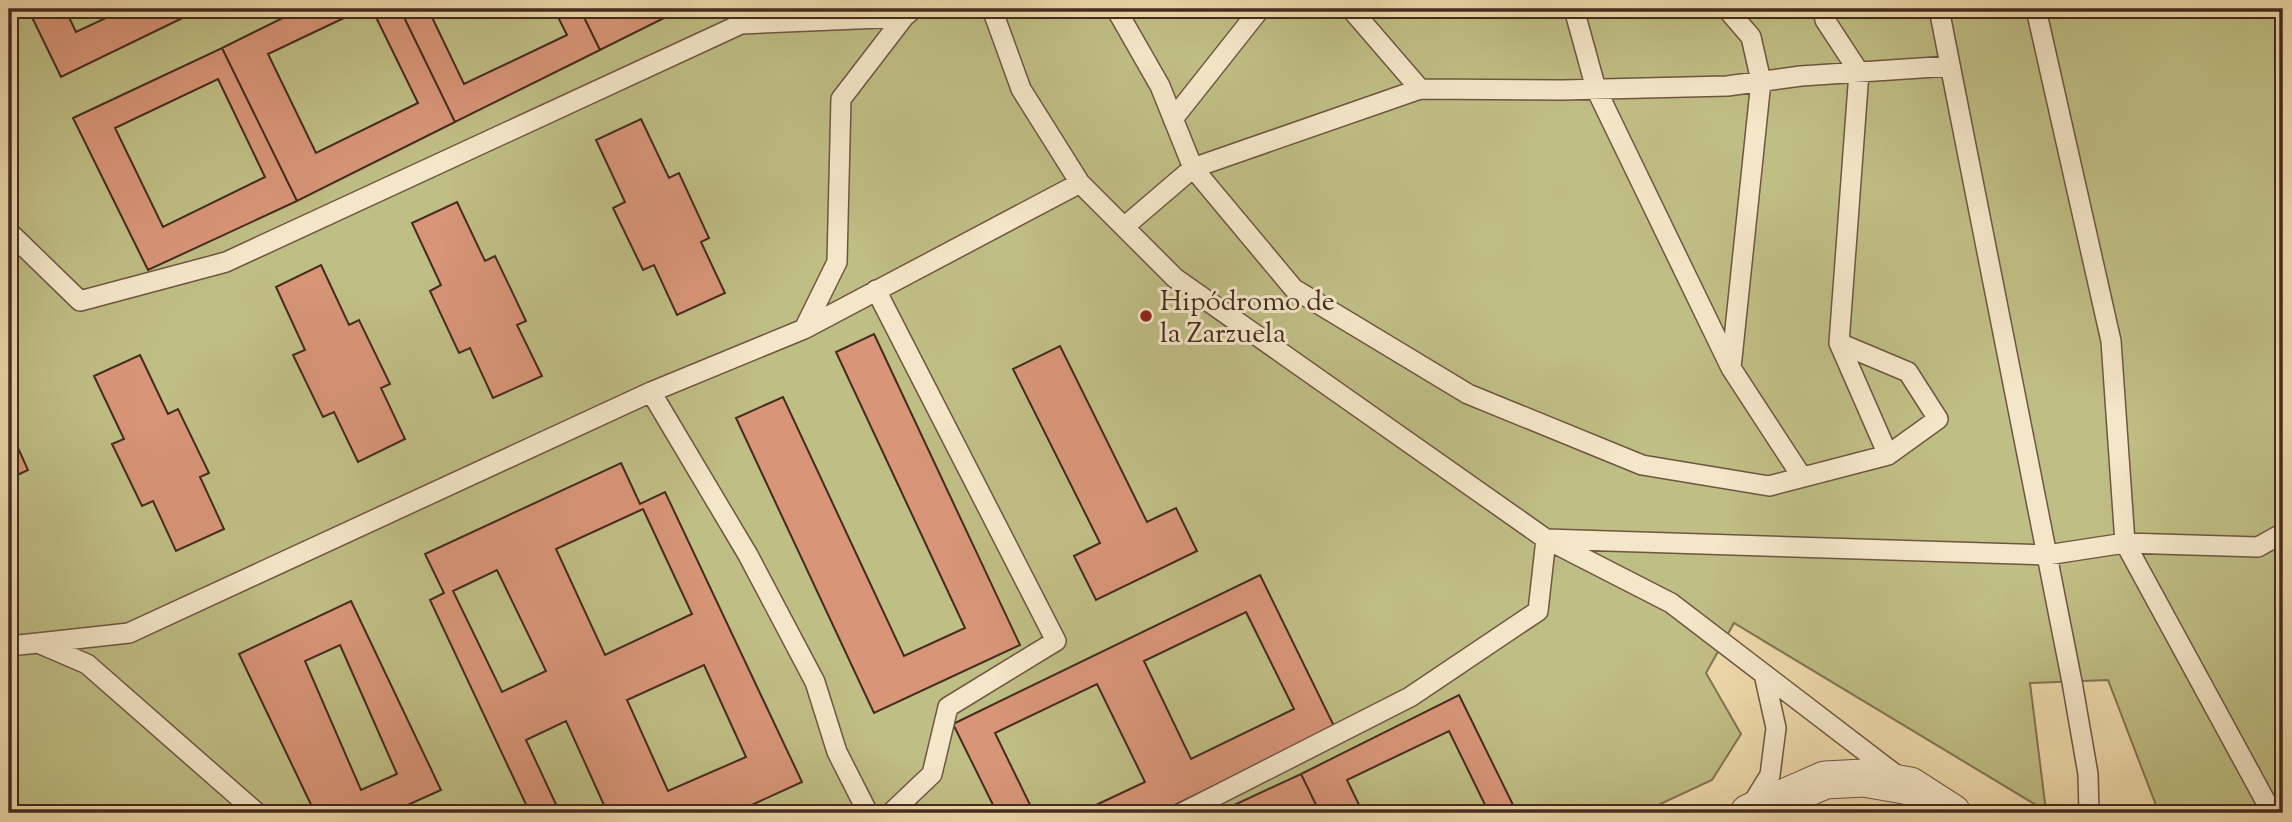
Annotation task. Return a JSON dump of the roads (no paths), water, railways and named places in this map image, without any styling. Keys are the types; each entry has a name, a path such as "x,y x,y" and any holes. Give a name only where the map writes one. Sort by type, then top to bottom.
{"street":[{"path":"1748,813 1825,780 1864,778 1910,786 1952,813"}],"lane":[{"path":"992,9 1021,89 1080,183 1175,278 1546,539 1671,603 1910,786"},
{"path":"1116,9 1160,86 1194,168 1294,289 1468,394 1642,465 1769,486 1888,455 1938,419 1908,372 1839,343"},
{"path":"1174,119 1260,9"},
{"path":"1350,9 1420,89"},
{"path":"1574,9 1596,89 1731,368 1802,477"},
{"path":"1727,9 1751,37 1761,81 1731,368"},
{"path":"1824,9 1825,20 1859,72 1839,343 1888,455"},
{"path":"1939,9 2088,774 2089,813"},
{"path":"2036,9 2111,341 2125,543 2272,813"},
{"path":"9,232 80,301 226,262 741,24 909,13"},
{"path":"804,329 837,262 841,99 909,13"},
{"path":"1124,227 1194,168 1420,89 1727,86 1801,75 1950,66"},
{"path":"9,646 129,633 651,392 804,329 1080,183"},
{"path":"876,290 1056,640 948,706 932,774 891,813"},
{"path":"651,392 748,555 815,681 837,752 867,813"},
{"path":"2258,547 2283,533"},
{"path":"1546,539 2047,555 2125,543 2258,547 2283,541"},
{"path":"1182,813 1410,697 1538,611 1546,539"},
{"path":"38,643 87,664 257,813"},
{"path":"1748,813 1770,775 1776,728 1764,674"},
{"path":"2088,774 2104,813"}],"place":[{"name":"Hipódromo de la Zarzuela","path":"1146,316"}]}
